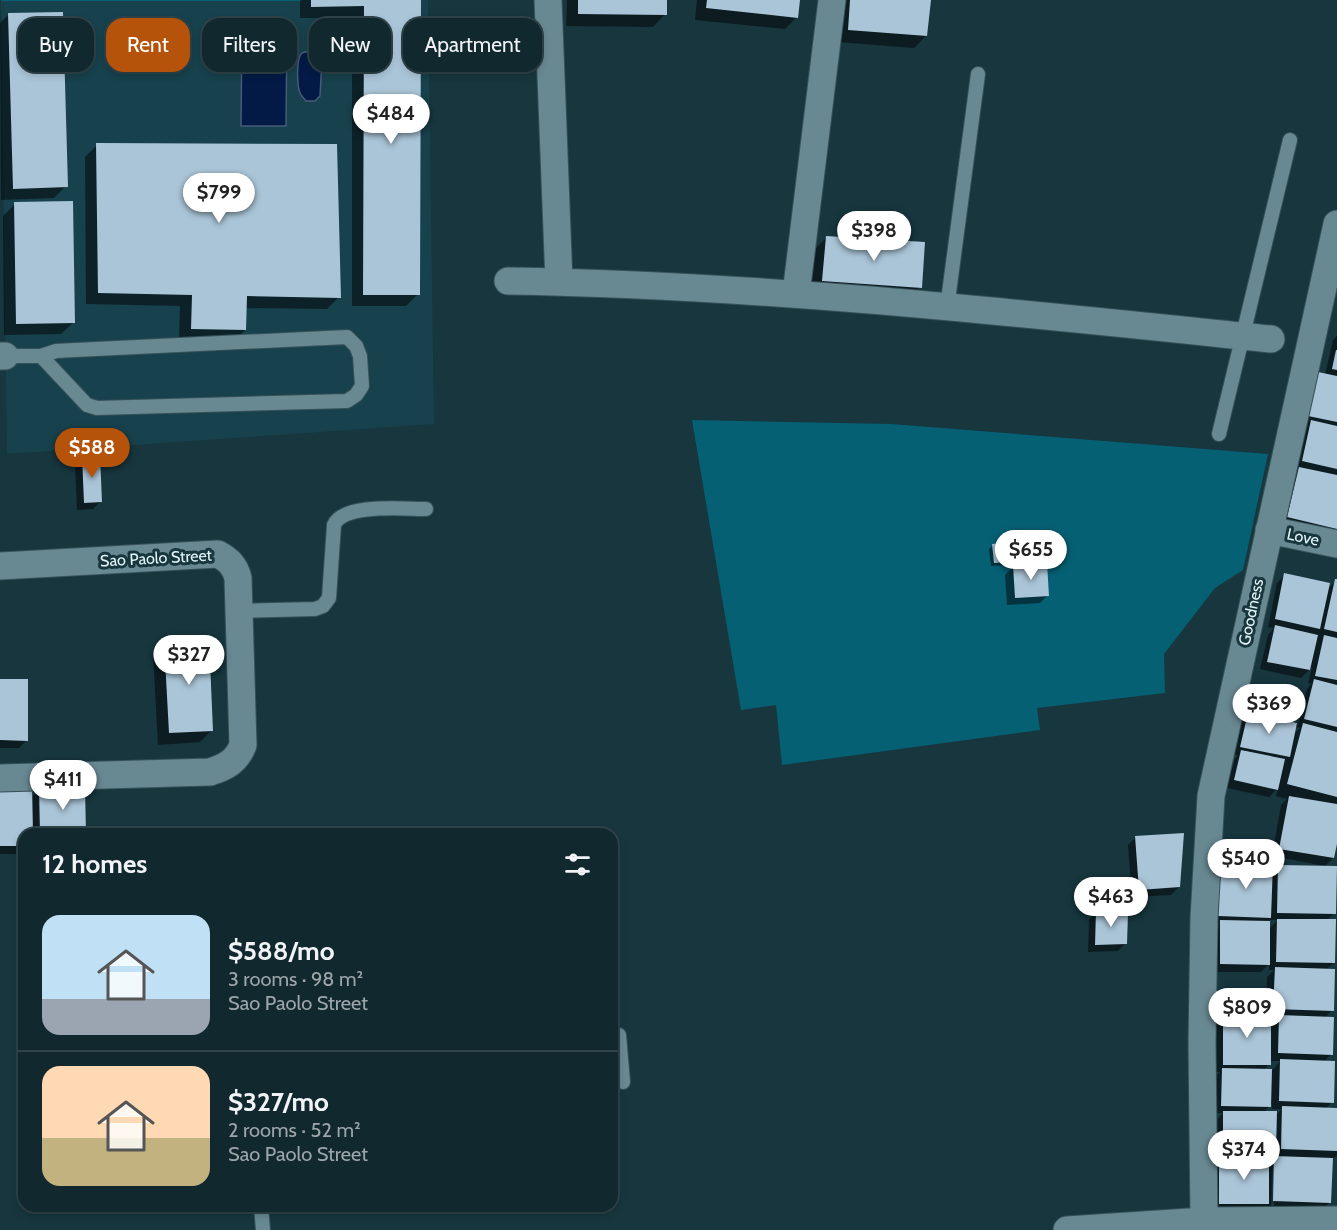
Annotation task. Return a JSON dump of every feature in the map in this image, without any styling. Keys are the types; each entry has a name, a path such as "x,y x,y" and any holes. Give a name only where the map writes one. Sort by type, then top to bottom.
{"street":[{"path":"548,0 559,282"},
{"path":"796,294 832,0"},
{"name":"Goodness","path":"1204,1221 1202,1042 1204,918 1211,796 1337,224"},
{"path":"508,281 796,294 1271,339"},
{"name":"Love","path":"1269,530 1337,544"},
{"name":"Sao Paolo Street","path":"0,566 218,554 232,564 236,571 239,611 243,745 232,762 210,772 0,778"},
{"path":"1067,1230 1204,1221 1337,1220"}],"lane":[{"path":"947,308 978,74"},
{"path":"1219,434 1290,140"},
{"path":"3,356 41,356 56,351 347,337 356,346 360,356 362,386 356,395 347,401 97,408 87,405 41,356"},
{"path":"239,611 315,609 323,606 329,598 336,519 345,513 357,510 426,509"},
{"path":"619,1035 623,1082"},
{"path":"262,1212 263,1230"}],"shaded area":[{"path":"1,0 428,0 428,18 403,18 403,72 429,72 434,424 7,454"},
{"path":"302,0 302,1 1,1"},
{"path":"309,52 309,72 321,72 320,96 315,101 306,101 299,89 299,60 302,53"},
{"path":"242,72 287,72 286,126 241,126"},
{"path":"692,420 891,424 1268,454 1243,570 1215,588 1164,654 1165,693 1037,708 1040,730 782,765 776,705 741,710"}],"building":[{"path":"311,0 421,0 421,18 403,18 403,72 421,72 420,295 363,295 364,72 391,72 391,18 364,18 364,6 311,7"},
{"path":"578,0 667,0 667,15 578,14"},
{"path":"707,0 800,0 798,18 706,8"},
{"path":"850,0 931,0 927,36 848,30"},
{"path":"63,12 63,18 18,18 18,72 65,72 68,187 13,189 8,13"},
{"path":"96,143 337,144 341,298 247,296 246,330 191,329 192,295 98,293"},
{"path":"73,201 75,323 16,324 14,202"},
{"path":"826,236 925,242 922,288 822,281"},
{"path":"1337,350 1337,370 1332,369"},
{"path":"1318,372 1337,376 1337,422 1308,416"},
{"path":"1311,420 1337,426 1337,469 1302,461"},
{"path":"100,455 102,502 84,503 82,456"},
{"path":"1299,467 1337,475 1337,529 1287,517"},
{"path":"1009,542 1011,562 994,563 992,544"},
{"path":"1047,563 1049,596 1015,598 1013,565"},
{"path":"1284,573 1330,583 1320,629 1275,619"},
{"path":"1335,579 1337,579 1337,632 1324,629"},
{"path":"1275,625 1318,635 1310,670 1267,662"},
{"path":"1324,635 1337,638 1337,680 1315,676"},
{"path":"209,638 213,731 169,733 164,641"},
{"path":"0,679 28,679 28,741 0,740"},
{"path":"1314,679 1337,685 1337,727 1304,719"},
{"path":"1248,713 1297,723 1290,757 1240,747"},
{"path":"1303,723 1337,732 1337,797 1287,784"},
{"path":"1241,750 1285,759 1278,790 1234,780"},
{"path":"0,783 32,783 33,828 18,828 18,846 0,846"},
{"path":"85,787 86,828 40,828 39,789"},
{"path":"1289,796 1337,804 1337,844 1334,858 1279,849"},
{"path":"1184,833 1180,887 1139,890 1135,836"},
{"path":"1220,861 1273,863 1271,918 1218,916"},
{"path":"1278,865 1337,866 1336,914 1277,913"},
{"path":"1096,910 1128,913 1127,944 1095,945"},
{"path":"1277,919 1336,919 1335,963 1276,962"},
{"path":"1220,920 1270,921 1270,965 1220,964"},
{"path":"1275,967 1335,969 1334,1011 1273,1009"},
{"path":"1223,1013 1271,1014 1271,1065 1223,1065"},
{"path":"1279,1015 1334,1017 1333,1055 1278,1053"},
{"path":"1280,1059 1335,1061 1334,1103 1279,1101"},
{"path":"1222,1068 1272,1069 1271,1107 1221,1106"},
{"path":"1282,1106 1337,1108 1337,1151 1281,1149"},
{"path":"1223,1111 1277,1111 1276,1152 1223,1152"},
{"path":"1274,1156 1333,1158 1331,1203 1273,1201"},
{"path":"1219,1158 1269,1158 1269,1204 1219,1204"}]}
